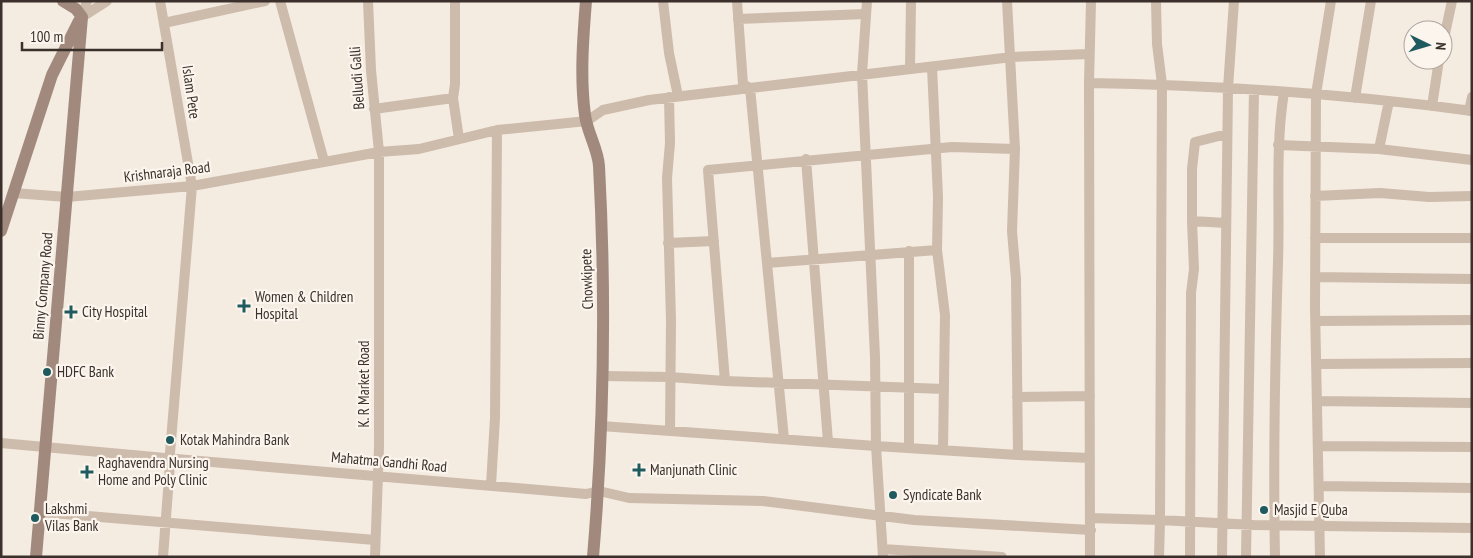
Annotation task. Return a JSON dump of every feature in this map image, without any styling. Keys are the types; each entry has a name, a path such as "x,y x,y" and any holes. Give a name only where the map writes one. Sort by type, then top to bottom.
{"main road":[{"path":"63,1 76,9 84,10"},
{"path":"75,1 84,10"},
{"name":"Chowkipete","path":"586,1 584,87 587,121 599,163 605,320 599,491 593,557"},
{"path":"1,232 52,75 84,10"},
{"name":"Binny Company Road","path":"36,557 66,197 84,10"}],"street":[{"path":"84,10 107,1"},
{"name":"Islam Pete","path":"160,1 192,186 163,557"},
{"path":"164,23 265,1"},
{"path":"280,1 324,161"},
{"name":"Belludi Galli","path":"368,1 378,152"},
{"path":"455,1 455,84 453,98 459,139"},
{"path":"663,1 674,97 667,178 670,430"},
{"path":"736,1 743,84 750,88"},
{"path":"868,1 862,74 864,154 876,446 883,553 1002,557"},
{"path":"910,69 911,1"},
{"path":"1007,1 1012,57 1015,149 1012,231 1016,279 1018,455"},
{"path":"1090,557 1089,54 1091,1"},
{"path":"1156,1 1157,44 1162,84 1159,557"},
{"path":"1222,557 1227,134 1234,1"},
{"path":"1320,557 1319,401 1315,277 1316,94 1330,1"},
{"path":"1356,98 1371,1"},
{"path":"1448,20 1452,1"},
{"path":"738,19 866,14"},
{"path":"587,121 603,110 674,97 1012,57 1089,54"},
{"path":"932,67 937,149 937,250 945,314 943,449"},
{"path":"1432,106 1437,70"},
{"path":"1089,82 1162,84 1316,94 1470,111 1472,97"},
{"path":"750,88 784,439"},
{"path":"1246,557 1254,90"},
{"path":"1275,557 1273,394 1278,261 1278,126 1284,92"},
{"path":"374,108 453,98"},
{"path":"1379,149 1389,101"},
{"name":"Krishnaraja Road","path":"13,193 66,197 192,186 378,152 419,149 497,130 587,121"},
{"path":"491,485 495,418 497,130"},
{"path":"1190,557 1190,293 1194,269 1192,169 1196,142 1227,134"},
{"path":"1278,145 1316,145 1379,149 1472,160"},
{"path":"725,381 708,170 806,159 952,147 1015,149"},
{"name":"K. R Market Road","path":"374,557 378,477 378,152"},
{"path":"806,159 828,442"},
{"path":"1315,196 1380,193 1472,196"},
{"path":"1192,221 1226,223"},
{"path":"1315,238 1472,238"},
{"path":"668,243 714,241"},
{"path":"767,263 937,250"},
{"path":"909,251 909,447"},
{"path":"1315,277 1472,279"},
{"path":"1316,321 1472,320"},
{"path":"1317,364 1472,363"},
{"path":"603,376 670,377 725,381 944,389"},
{"path":"1017,397 1090,396"},
{"path":"1319,401 1472,403"},
{"path":"601,426 876,446 1090,458"},
{"name":"Mahatma Gandhi Road","path":"1,443 586,494 599,491 629,498 763,501 914,520 1090,530"},
{"path":"1319,446 1472,447"},
{"path":"1319,486 1472,488"},
{"path":"40,512 375,540"},
{"path":"1090,518 1275,525 1472,528"}],"place":[{"name":"Women & Children Hospital","path":"244,306"},
{"name":"City Hospital","path":"71,312"},
{"name":"HDFC Bank","path":"47,372"},
{"name":"Kotak Mahindra Bank","path":"170,440"},
{"name":"Manjunath Clinic","path":"639,470"},
{"name":"Raghavendra Nursing Home and Poly Clinic","path":"87,472"},
{"name":"Syndicate Bank","path":"893,495"},
{"name":"Masjid E Quba","path":"1264,510"},
{"name":"Lakshmi Vilas Bank","path":"35,518"}]}
